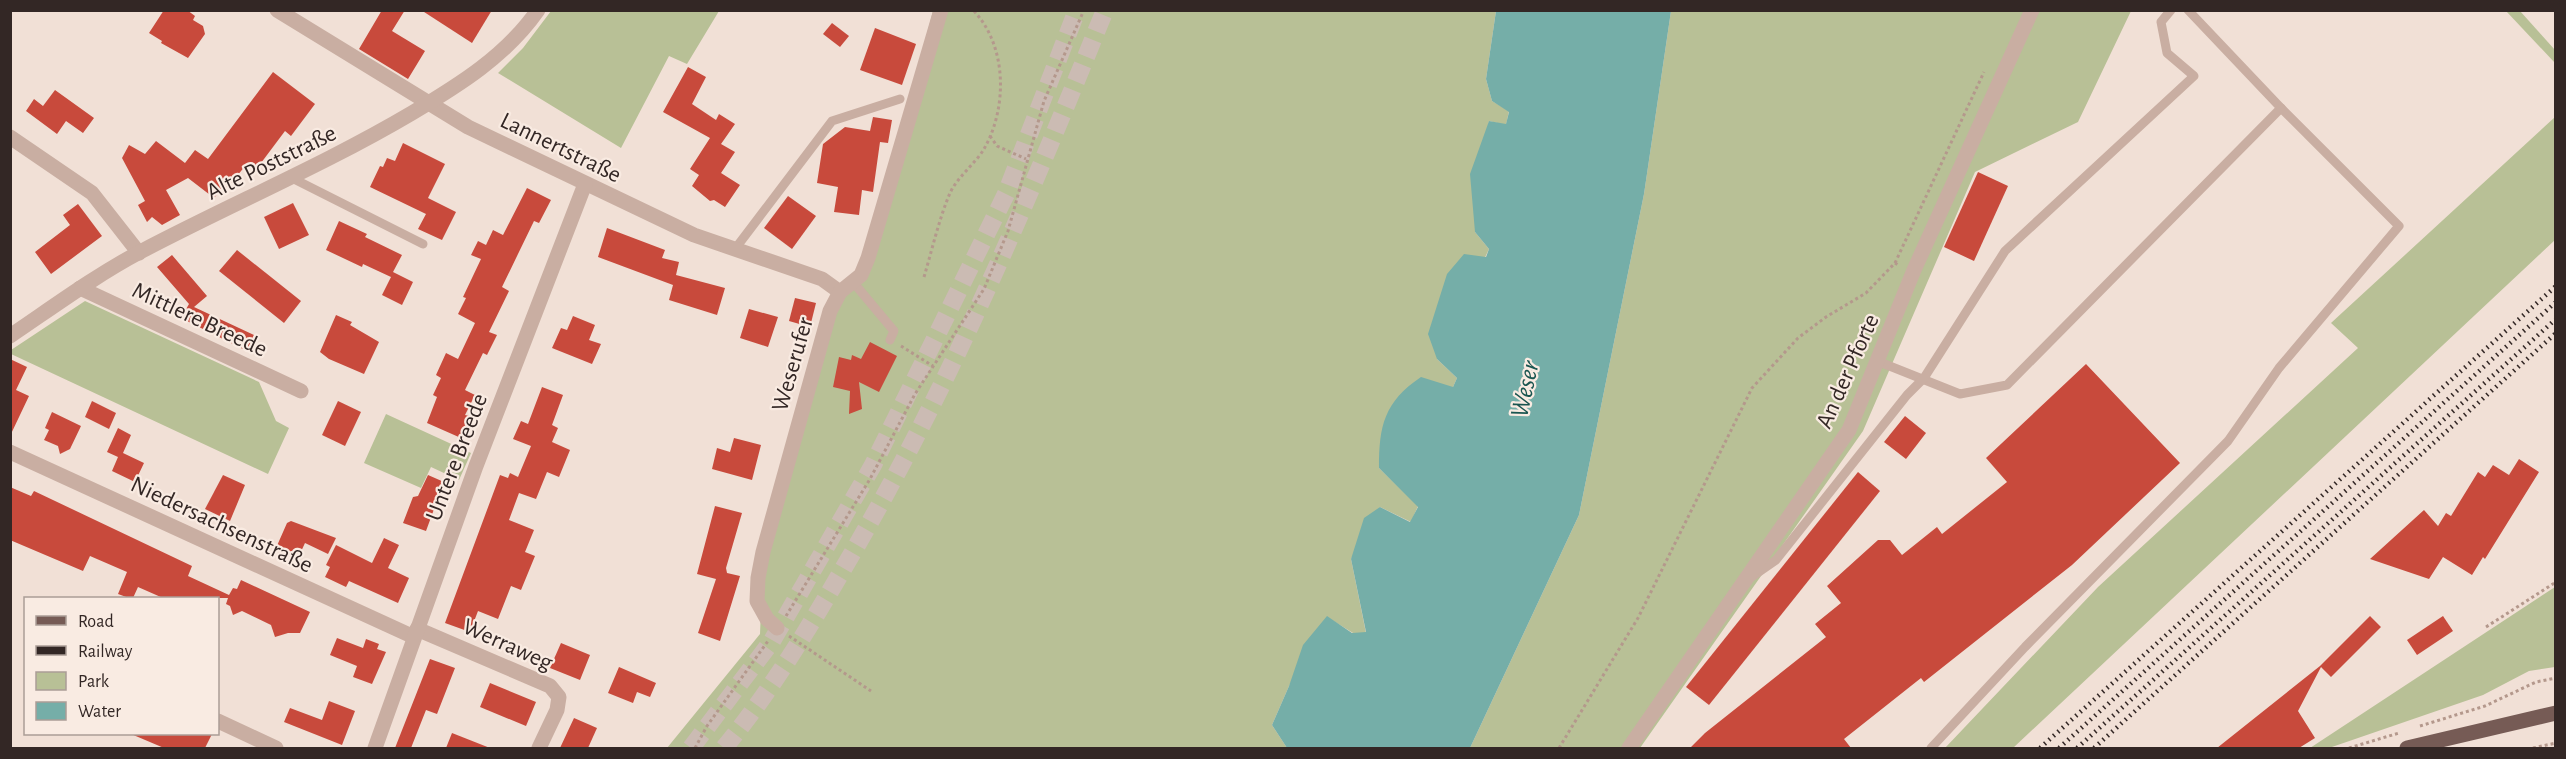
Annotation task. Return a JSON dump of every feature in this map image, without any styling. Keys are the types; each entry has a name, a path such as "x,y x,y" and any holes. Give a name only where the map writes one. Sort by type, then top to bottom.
{"main road":[{"path":"2407,748 2556,712"}],"street":[{"name":"Lannertstraße","path":"277,10 468,127 694,235 822,279 840,292"},
{"name":"Alte Poststraße","path":"10,336 80,288 139,253 350,149 428,103 497,58 538,10"},
{"name":"Weserufer","path":"777,628 767,619 757,601 763,552 830,311 840,292 861,274 868,258 941,10"},
{"name":"An der Pforte","path":"1629,748 1849,430 1914,270 2032,10"},
{"path":"10,137 92,193 139,253"},
{"name":"Untere Breede","path":"375,748 476,466 585,184"},
{"name":"Mittlere Breede","path":"80,288 301,391"},
{"name":"Niedersachsenstraße","path":"10,452 416,633"},
{"name":"Werraweg","path":"416,633 550,686 559,697 557,710 539,748"},
{"path":"219,721 276,748"}],"lane":[{"path":"1746,581 1776,560 1906,395 1924,378 2005,251 2194,76 2167,53 2161,22 2171,10"},
{"path":"1931,748 2025,647 2228,441 2279,368 2399,226 2281,108 2188,10"},
{"path":"735,249 832,121 900,99"},
{"path":"1877,361 1960,394 2007,385 2281,108"},
{"path":"291,177 423,244"},
{"path":"853,282 894,331 890,339"}],"path":[{"path":"973,10 983,21 998,53 1001,91 990,138 997,146 1026,159"},
{"path":"695,748 707,726 777,628 864,489 933,366 984,289 1001,252 1044,101 1084,10"},
{"path":"1559,748 1638,618 1752,387 1798,338 1826,317 1866,293 1895,263 1988,63"},
{"path":"924,277 951,192 984,149 991,131"},
{"path":"1895,263 1914,270"},
{"path":"890,339 916,358 933,366"},
{"path":"2486,627 2556,582"},
{"path":"777,628 871,691"},
{"path":"2485,706 2535,682 2556,678"},
{"path":"2533,748 2556,743"}],"green space":[{"path":"551,11 719,11 687,64 669,56 621,148 498,73 523,48"},
{"path":"933,11 1496,11 1486,79 1492,101 1509,111 1506,125 1489,121 1475,232 1489,249 1437,359 1457,378 1453,387 1379,468 1418,506 1411,522 1380,507 1351,559 1366,633 1353,633 1327,617 1289,686 1272,725 1287,748 667,748 760,634 763,559 837,293 866,267"},
{"path":"1671,11 2131,11 2078,122 1975,172 1863,431 1640,748 1470,748 1579,515 1644,194"},
{"path":"2506,11 2520,11 2555,50 2555,63"},
{"path":"2555,117 2555,240 2013,748 1945,748 2098,587 2358,348 2331,323"},
{"path":"85,301 259,382 276,421 289,428 268,474 11,354 11,350"},
{"path":"386,414 471,453 459,480 431,467 421,488 364,463"},
{"path":"2555,587 2555,667 2529,671 2483,695 2329,748 2310,748"}],"water":[{"name":"Weser","path":"1496,11 1671,11 1644,194 1579,515 1470,748 1287,748 1272,725 1303,645 1327,616 1352,633 1366,632 1351,559 1364,518 1380,507 1410,522 1418,507 1379,468 1380,440 1386,416 1399,396 1421,377 1453,387 1457,378 1437,359 1428,334 1447,274 1464,254 1486,257 1489,249 1475,232 1470,174 1489,121 1506,124 1509,112 1492,101 1486,79"}],"building":[{"path":"164,10 187,10 195,16 193,20 203,26 205,34 188,58 161,43 162,41 149,33"},
{"path":"382,10 405,10 392,31 425,51 408,79 359,49"},
{"path":"421,10 492,10 472,43"},
{"path":"832,23 849,36 840,47 823,34"},
{"path":"875,28 916,44 902,85 860,70"},
{"path":"688,67 706,77 692,104 716,120 719,114 735,124 721,144 735,152 721,173 740,185 725,207 714,200 710,201 692,186 699,175 690,169 710,138 663,112"},
{"path":"273,72 315,104 291,136 285,131 255,171 246,165 227,188 224,186 214,198 188,178 166,190 180,215 162,225 152,217 147,222 138,205 145,201 122,158 129,145 145,154 156,141 185,163 195,150 208,159"},
{"path":"55,90 94,118 83,133 66,121 57,134 26,111 34,99 43,106"},
{"path":"873,117 892,120 888,143 880,142 873,192 862,190 859,215 834,212 838,187 817,183 823,144 845,127 870,131"},
{"path":"403,143 445,164 428,198 456,212 442,240 418,229 426,214 370,187 380,166 383,167 387,158 395,161"},
{"path":"1978,172 2008,186 1974,261 1944,247"},
{"path":"527,188 551,200 539,223 534,221 502,287 509,291 489,332 497,335 487,355 483,353 465,390 475,395 465,415 469,416 461,438 427,423 437,397 433,395 441,378 436,375 446,353 458,359 475,323 458,314 466,298 463,297 481,259 471,255 478,241 486,245 493,230 503,235"},
{"path":"788,196 816,216 792,249 764,228"},
{"path":"293,203 309,235 279,249 264,217"},
{"path":"78,204 102,236 51,274 35,252 70,225 63,215"},
{"path":"339,221 367,234 365,237 402,255 393,272 413,282 402,305 382,295 391,277 363,264 362,267 326,250"},
{"path":"607,228 665,250 662,258 679,262 676,275 725,288 717,315 669,300 673,285 598,257"},
{"path":"237,250 301,301 284,323 219,271"},
{"path":"172,255 207,296 194,307 254,335 247,351 181,318 189,304 157,267"},
{"path":"795,298 816,303 810,327 789,321"},
{"path":"749,309 778,317 768,347 740,338"},
{"path":"336,315 352,322 350,325 379,342 364,374 329,359 320,352"},
{"path":"573,316 595,325 589,340 601,344 592,364 552,348 561,328 567,330"},
{"path":"870,342 897,356 879,392 859,382 862,409 849,414 850,391 833,387 839,357 851,360 852,355 861,359"},
{"path":"10,359 27,367 16,390 29,396 10,436"},
{"path":"2086,364 2180,463 2072,565 1924,682 1921,678 1844,739 1851,748 1690,748 1705,733 1826,637 1815,624 1841,603 1827,586 1878,540 1890,540 1902,555 1937,527 1942,534 2007,482 1986,458"},
{"path":"542,387 563,395 552,425 558,428 552,442 570,450 559,477 547,472 536,499 519,493 509,520 534,530 525,552 535,556 521,590 511,586 498,619 478,611 470,632 445,623 500,475 508,478 510,473 518,477 531,446 513,439 521,421 528,424"},
{"path":"92,401 116,413 109,429 85,417"},
{"path":"338,401 361,412 345,446 322,435"},
{"path":"52,412 81,426 70,449 60,454 58,446 44,440 49,430 45,428"},
{"path":"1905,416 1926,433 1906,459 1884,442"},
{"path":"118,428 131,435 123,453 144,463 135,482 112,471 118,457 107,452"},
{"path":"734,438 761,445 752,480 712,469 717,448 730,452"},
{"path":"2519,459 2539,472 2485,559 2483,557 2472,575 2443,557 2429,579 2370,559 2424,510 2438,526 2446,513 2451,516 2478,472 2485,477 2493,465 2509,475"},
{"path":"1858,472 1880,491 1709,705 1686,687"},
{"path":"223,475 245,485 230,521 205,509"},
{"path":"428,475 444,482 426,531 403,523 413,497 418,496"},
{"path":"10,487 31,496 34,491 192,566 188,576 229,595 233,588 237,589 241,580 310,612 300,633 288,633 275,637 271,625 242,611 233,615 230,606 226,604 228,598 161,597 138,587 133,597 126,597 118,594 127,572 90,556 83,571 10,540"},
{"path":"715,506 742,513 726,568 727,573 740,576 720,641 698,633 716,579 697,574"},
{"path":"291,521 336,538 328,554 305,543 298,558 276,548 287,523"},
{"path":"384,538 399,545 388,568 409,578 398,603 349,581 346,587 325,577 330,567 326,565 336,545 372,563"},
{"path":"2370,616 2381,627 2331,677 2321,667 2298,711 2315,738 2299,748 2217,748 2320,666"},
{"path":"2443,616 2453,631 2417,655 2407,640"},
{"path":"337,638 363,648 366,639 379,644 377,649 386,652 372,684 353,677 357,666 330,655"},
{"path":"561,643 590,655 580,680 550,668"},
{"path":"430,659 455,668 437,714 426,710 411,748 395,748"},
{"path":"619,667 656,683 650,697 637,692 633,703 608,693"},
{"path":"490,683 536,702 526,726 480,707"},
{"path":"329,701 355,711 342,745 284,722 290,708 322,720"},
{"path":"574,718 597,728 588,748 560,748"},
{"path":"452,733 490,748 446,748"},
{"path":"133,735 212,735 205,748 164,748"}],"tunnel":[{"path":"691,748 772,641 873,465 1006,194 1077,10"},
{"path":"724,748 774,682 804,635 884,497 920,429 1017,222 1105,10"}],"railway":[{"path":"2040,748 2556,286"},
{"path":"2059,748 2556,302"},
{"path":"2077,748 2556,319"},
{"path":"2094,748 2556,333"}]}
